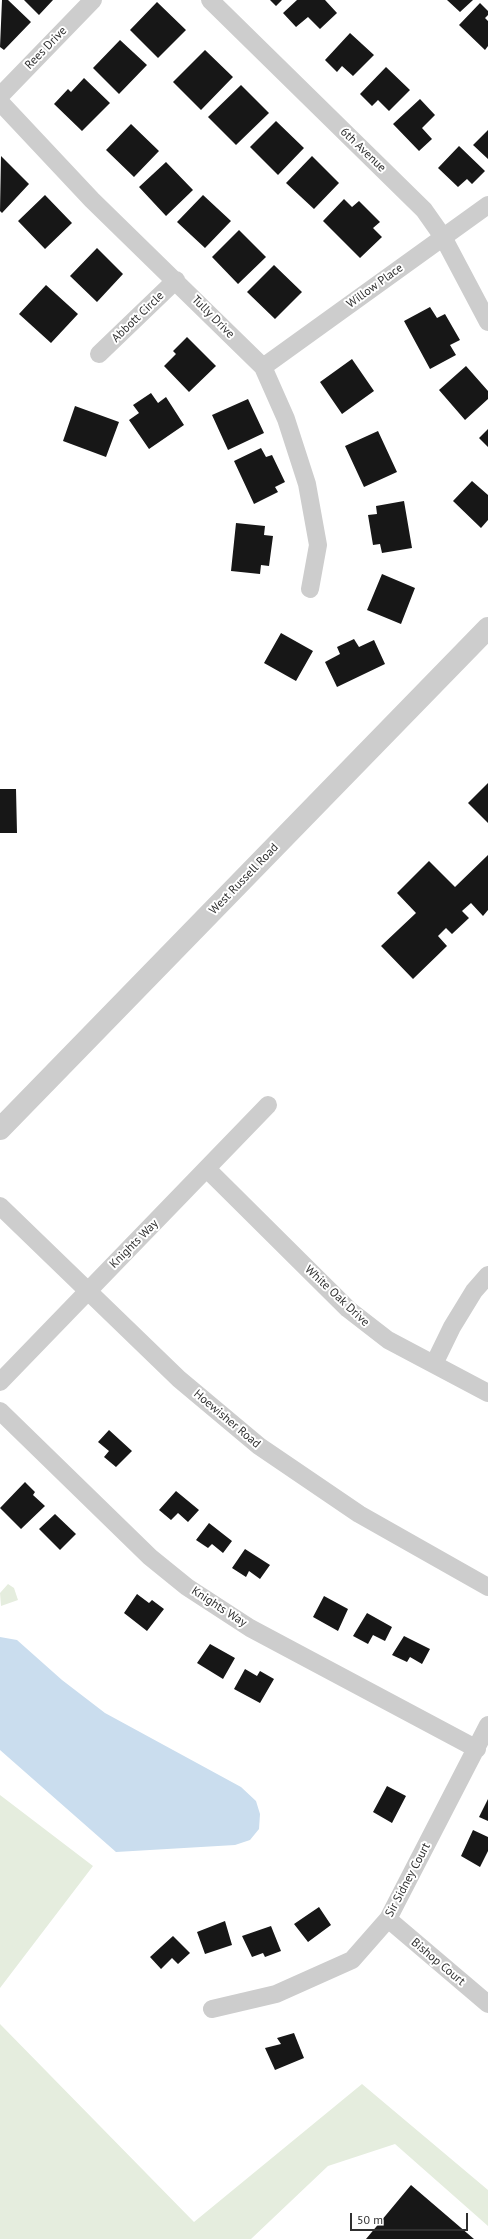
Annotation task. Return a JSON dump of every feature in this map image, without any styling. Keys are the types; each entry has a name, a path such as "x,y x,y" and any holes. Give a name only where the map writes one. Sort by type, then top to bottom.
{"street":[{"name":"Rees Drive","path":"0,96 92,0"},
{"name":"6th Avenue","path":"210,0 424,210 443,237 488,322"},
{"name":"Tully Drive","path":"0,102 92,200 176,280 263,367 286,419 307,484 318,545 310,589"},
{"name":"Willow Place","path":"263,367 488,205"},
{"name":"Abbott Circle","path":"99,354 176,280"},
{"name":"West Russell Road","path":"0,1129 488,628"},
{"name":"Knights Way","path":"0,1382 207,1170 268,1105"},
{"name":"White Oak Drive","path":"207,1170 348,1309 388,1340 488,1394"},
{"name":"Hoewisher Road","path":"0,1206 179,1379 259,1446 359,1514 488,1587"},
{"path":"434,1364 452,1327 474,1291 488,1275"},
{"name":"Knights Way","path":"0,1411 150,1557 187,1587 250,1628 477,1749"},
{"name":"Sir Sidney Court","path":"212,2009 276,1994 352,1960 388,1919 477,1749 488,1725"},
{"name":"Bishop Court","path":"388,1919 488,2004"}],"green space":[{"path":"8,1584 14,1588 18,1600 1,1606 0,1593"},
{"path":"0,1795 93,1866 0,1988"},
{"path":"0,2024 194,2222 362,2084 488,2190 488,2226 395,2144 328,2166 251,2239 0,2239"}],"water":[{"path":"0,1637 17,1640 62,1680 105,1713 241,1787 256,1801 260,1814 259,1829 250,1840 235,1845 116,1852 0,1750"}],"building":[{"path":"2,0 8,0 31,22 4,50 0,47"},
{"path":"24,0 53,0 39,15"},
{"path":"270,0 282,0 276,6"},
{"path":"297,0 325,0 337,13 320,29 308,17 296,27 283,13"},
{"path":"447,0 473,0 460,12"},
{"path":"157,2 186,30 158,58 130,30"},
{"path":"480,3 488,11 488,15 485,18 488,21 488,46 485,50 459,25"},
{"path":"350,33 374,55 353,76 342,66 337,72 325,60"},
{"path":"120,40 147,65 119,94 93,68"},
{"path":"205,50 233,77 201,110 173,82"},
{"path":"386,67 410,90 389,111 378,100 372,106 360,94"},
{"path":"84,78 110,103 82,131 54,104 68,89 71,92"},
{"path":"241,85 269,113 236,145 208,117"},
{"path":"420,99 435,115 422,128 432,139 419,151 393,124"},
{"path":"276,121 304,148 278,175 250,147"},
{"path":"131,124 159,151 134,177 106,150"},
{"path":"488,130 488,159 473,145"},
{"path":"459,146 485,171 472,184 467,179 458,187 438,168"},
{"path":"1,156 29,184 2,213 0,211"},
{"path":"312,156 339,183 314,209 286,183"},
{"path":"166,162 193,190 166,216 139,187"},
{"path":"45,195 72,223 45,249 18,221"},
{"path":"203,195 231,221 205,248 177,222"},
{"path":"344,199 352,207 359,201 380,222 373,228 382,237 360,258 323,221"},
{"path":"239,230 266,257 238,284 212,257"},
{"path":"97,248 123,274 97,302 70,276"},
{"path":"274,265 302,292 275,319 247,292"},
{"path":"46,285 78,314 51,343 19,314"},
{"path":"430,307 437,318 445,314 460,340 450,345 456,355 430,369 404,321"},
{"path":"187,337 216,366 189,392 164,366 176,354 173,351"},
{"path":"352,359 374,391 342,414 320,382"},
{"path":"466,366 488,391 488,399 465,420 439,390"},
{"path":"151,393 158,403 166,397 184,425 149,449 129,420 139,413 133,405"},
{"path":"248,399 264,433 228,450 212,415"},
{"path":"75,406 119,422 106,457 63,441"},
{"path":"488,429 488,447 479,438"},
{"path":"378,431 397,472 364,487 345,446"},
{"path":"261,448 266,457 272,455 285,482 275,487 278,492 254,504 234,461"},
{"path":"472,481 488,495 488,520 481,528 453,501"},
{"path":"404,501 412,548 382,553 380,544 373,545 368,515 377,514 376,506"},
{"path":"236,523 265,526 264,535 273,536 269,566 261,565 260,574 231,571"},
{"path":"382,574 415,588 401,624 367,610"},
{"path":"281,633 313,651 296,681 264,663"},
{"path":"354,639 359,647 374,640 385,664 337,687 325,662 340,654 337,647"},
{"path":"488,783 488,823 468,803"},
{"path":"0,789 16,789 17,833 0,833"},
{"path":"488,855 488,910 483,916 471,903 462,911 469,918 452,934 446,928 438,936 447,946 413,979 381,946 416,913 397,893 429,861 455,887"},
{"path":"109,1430 132,1451 116,1467 104,1457 109,1451 98,1442"},
{"path":"25,1482 35,1492 33,1495 45,1506 21,1529 0,1508"},
{"path":"176,1491 199,1510 188,1522 178,1513 171,1520 159,1510"},
{"path":"55,1514 76,1534 60,1550 39,1529"},
{"path":"209,1523 232,1541 223,1553 212,1544 208,1548 196,1540"},
{"path":"245,1549 270,1565 260,1579 249,1571 246,1577 232,1568"},
{"path":"137,1594 149,1603 152,1600 164,1609 147,1631 124,1613"},
{"path":"324,1596 348,1609 338,1631 313,1617"},
{"path":"367,1613 392,1627 385,1641 373,1635 368,1644 353,1636"},
{"path":"404,1636 430,1649 422,1664 410,1657 407,1662 392,1655"},
{"path":"210,1644 235,1658 223,1679 197,1663"},
{"path":"245,1669 257,1676 260,1671 274,1679 260,1703 234,1689"},
{"path":"387,1786 406,1796 392,1823 373,1812"},
{"path":"488,1799 488,1821 479,1817"},
{"path":"473,1830 488,1837 488,1851 480,1867 461,1856"},
{"path":"319,1907 331,1925 308,1942 294,1924"},
{"path":"225,1921 232,1945 205,1954 197,1932"},
{"path":"271,1926 281,1951 265,1957 263,1953 252,1957 242,1936"},
{"path":"173,1936 190,1953 178,1964 172,1958 161,1969 150,1957"},
{"path":"294,2033 304,2058 275,2070 265,2048 281,2044 277,2038"},
{"path":"411,2185 474,2239 366,2239"}]}
